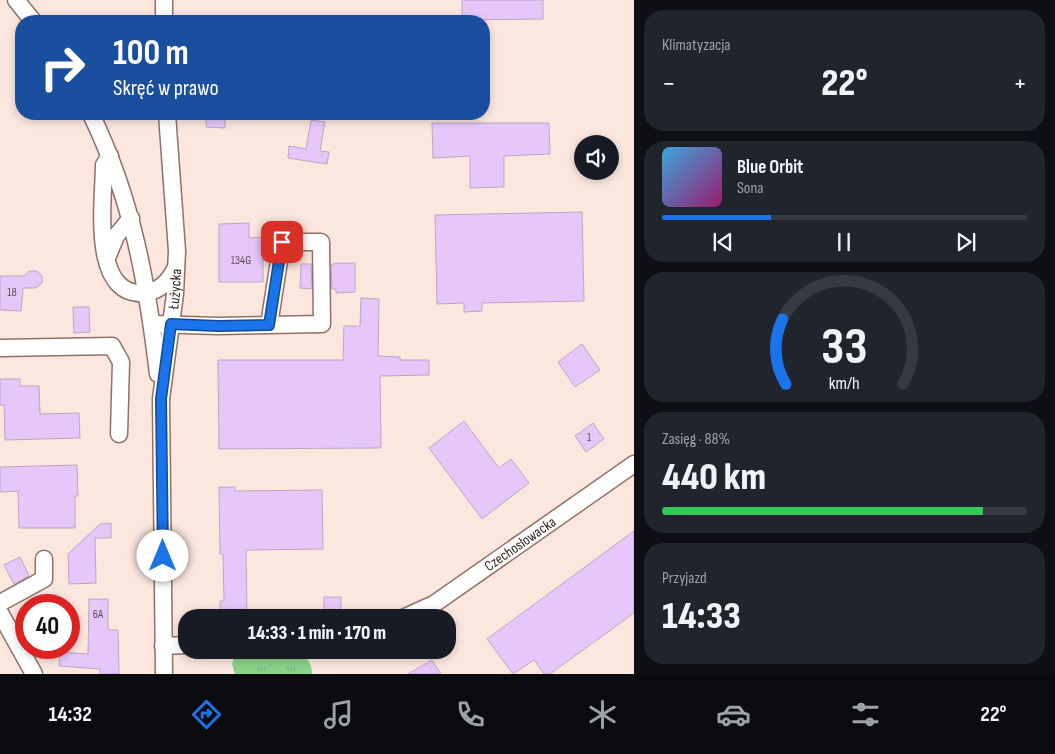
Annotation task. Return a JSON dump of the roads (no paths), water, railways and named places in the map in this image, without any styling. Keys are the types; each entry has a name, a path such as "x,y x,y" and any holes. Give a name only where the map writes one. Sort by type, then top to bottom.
{"street":[{"path":"16,0 29,15"},
{"path":"164,0 164,15"},
{"path":"94,120 110,156 132,218 148,293 161,399"},
{"name":"Łużycka","path":"164,674 161,399 177,265 176,224 169,165 167,120"},
{"path":"110,156 104,165 103,241 108,265 113,277 120,285 136,292 148,293 165,284 177,265"},
{"path":"108,265 108,254 113,242 124,224 132,218"},
{"path":"152,324 218,326 322,324 321,242 282,242 269,325"},
{"path":"0,348 112,346 121,362 119,434"},
{"name":"Czechosłowacka","path":"423,609 434,604 634,464"},
{"path":"0,603 44,578 44,558"},
{"path":"0,613 34,674"},
{"path":"163,646 178,645"}]}
